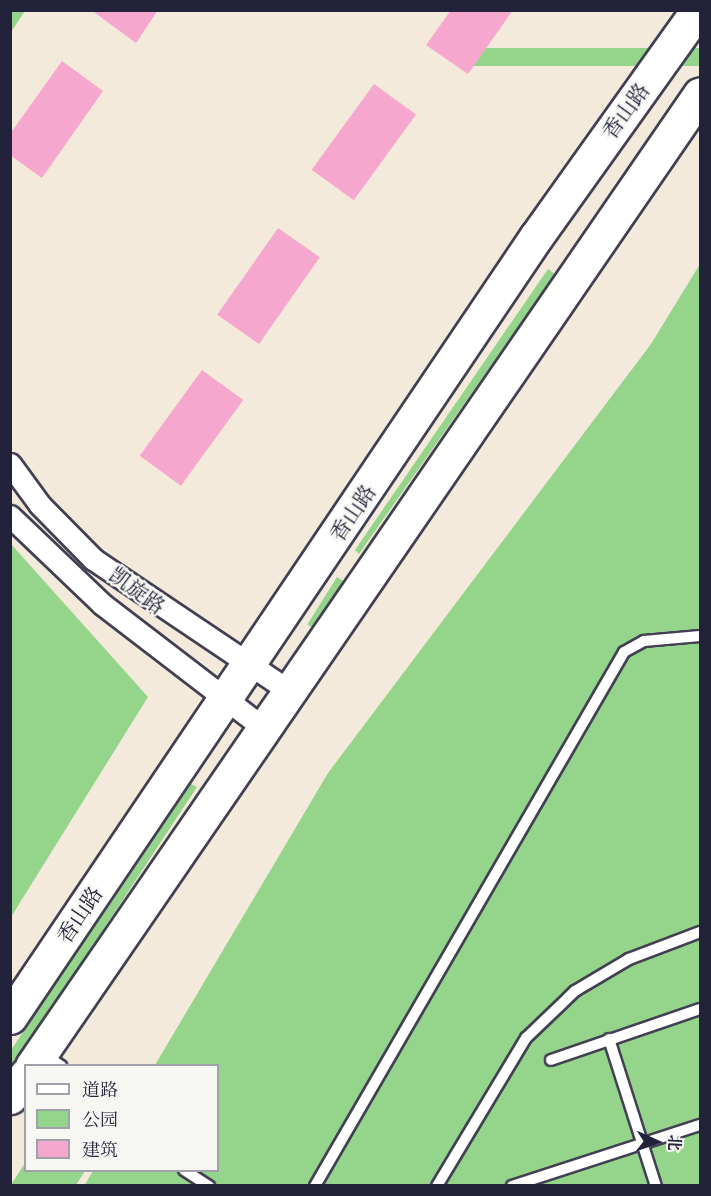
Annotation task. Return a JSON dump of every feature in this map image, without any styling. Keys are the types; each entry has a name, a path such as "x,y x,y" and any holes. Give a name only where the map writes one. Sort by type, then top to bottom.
{"main road":[{"name":"香山路","path":"10,1017 252,666 536,237 698,10"},
{"path":"41,1064 261,726 700,94"},
{"path":"10,1097 24,1082"}],"street":[{"name":"凯旋路","path":"10,464 40,505 93,559 153,605 288,690"},
{"name":"凯旋路","path":"10,516 102,604 261,726"}],"lane":[{"path":"315,1185 624,652 644,641 700,636"},
{"path":"437,1185 526,1038 542,1022 575,991 629,959 700,932"},
{"path":"551,1060 700,1009"},
{"path":"609,1039 656,1185"},
{"path":"512,1185 700,1125"},
{"path":"187,1172 209,1185"}],"green space":[{"path":"10,11 25,11 11,32"},
{"path":"469,48 700,48 700,66 469,66"},
{"path":"700,264 700,1185 84,1186 92,1172 219,1172 219,1064 156,1064 328,773 651,344"},
{"path":"548,269 555,274 359,554 355,550"},
{"path":"11,544 148,697 11,917"},
{"path":"337,577 345,582 315,629 307,624"},
{"path":"191,784 197,787 11,1070 11,1050"},
{"path":"24,1165 24,1172 84,1172 76,1185 11,1185"}],"building":[{"path":"91,10 158,10 136,43"},
{"path":"451,10 513,10 468,74 426,45"},
{"path":"62,61 103,91 42,178 10,155 10,134"},
{"path":"374,84 416,115 354,200 312,170"},
{"path":"278,228 320,257 259,344 217,315"},
{"path":"202,370 243,400 181,486 140,456"}]}
